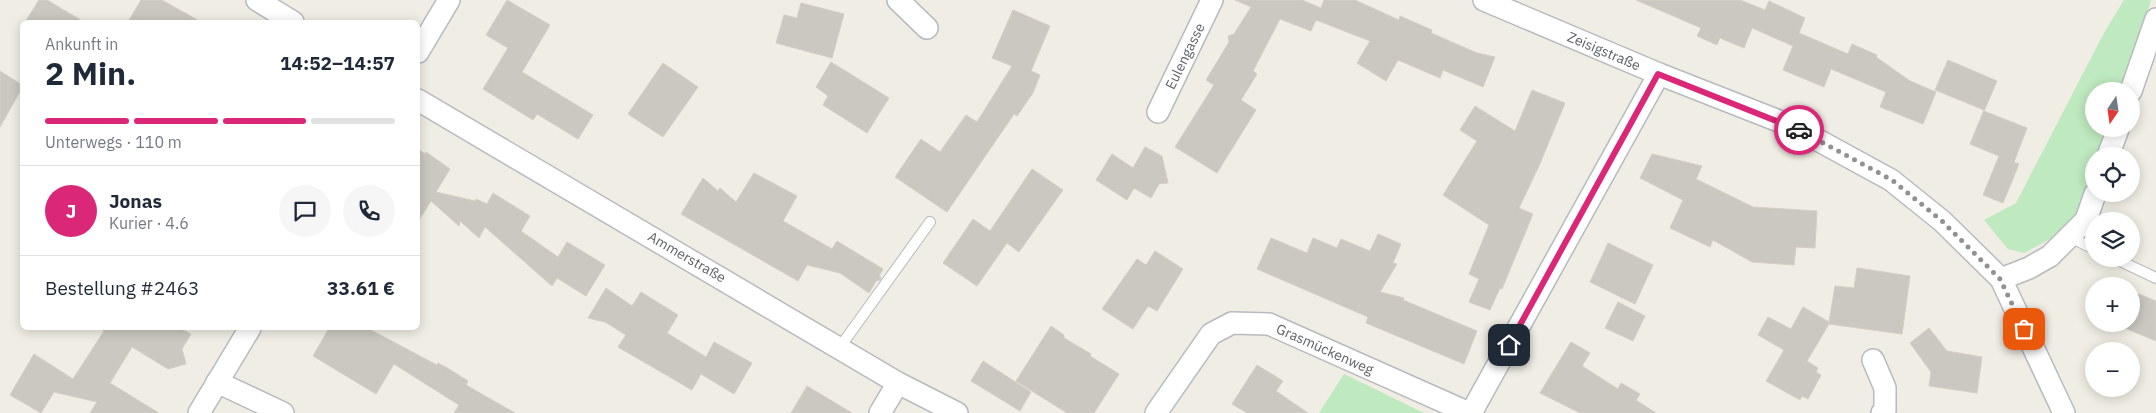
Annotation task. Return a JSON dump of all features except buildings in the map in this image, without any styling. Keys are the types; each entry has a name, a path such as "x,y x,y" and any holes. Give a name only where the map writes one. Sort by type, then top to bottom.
{"street":[{"path":"257,0 290,20"},
{"path":"420,49 449,0"},
{"path":"898,0 927,28"},
{"name":"Eulengasse","path":"1158,112 1212,0"},
{"name":"Zeisigstraße","path":"1484,0 1658,74 1794,127 1892,180 1942,221 2000,279 2064,413"},
{"path":"2134,82 2156,19"},
{"path":"1470,413 1658,74"},
{"name":"Ammerstraße","path":"420,101 840,347 898,383 957,413"},
{"path":"2000,279 2029,268 2050,256 2086,220 2092,202"},
{"name":"Grasmückenweg","path":"1156,413 1211,334 1232,323 1269,324 1470,413"},
{"path":"198,413 249,330"},
{"path":"1873,360 1886,388 1885,410 1882,413"},
{"path":"217,382 283,413"},
{"path":"880,413 898,383"}],"lane":[{"path":"840,347 930,222"},
{"path":"2070,237 2085,244"},
{"path":"2133,267 2156,278"}],"green space":[{"path":"2124,0 2151,0 2126,82 2085,82 2085,138 2107,138 2103,147 2085,147 2085,194 2076,215 2050,239 2024,253 2008,249 1984,220 2016,203 2104,33"},
{"path":"1344,374 1424,413 1319,413"}],"way so far":[{"path":"1799,130 1892,180 1942,221 2000,279 2024,329"}],"route":[{"path":"1509,345 1658,74 1799,130"}]}
